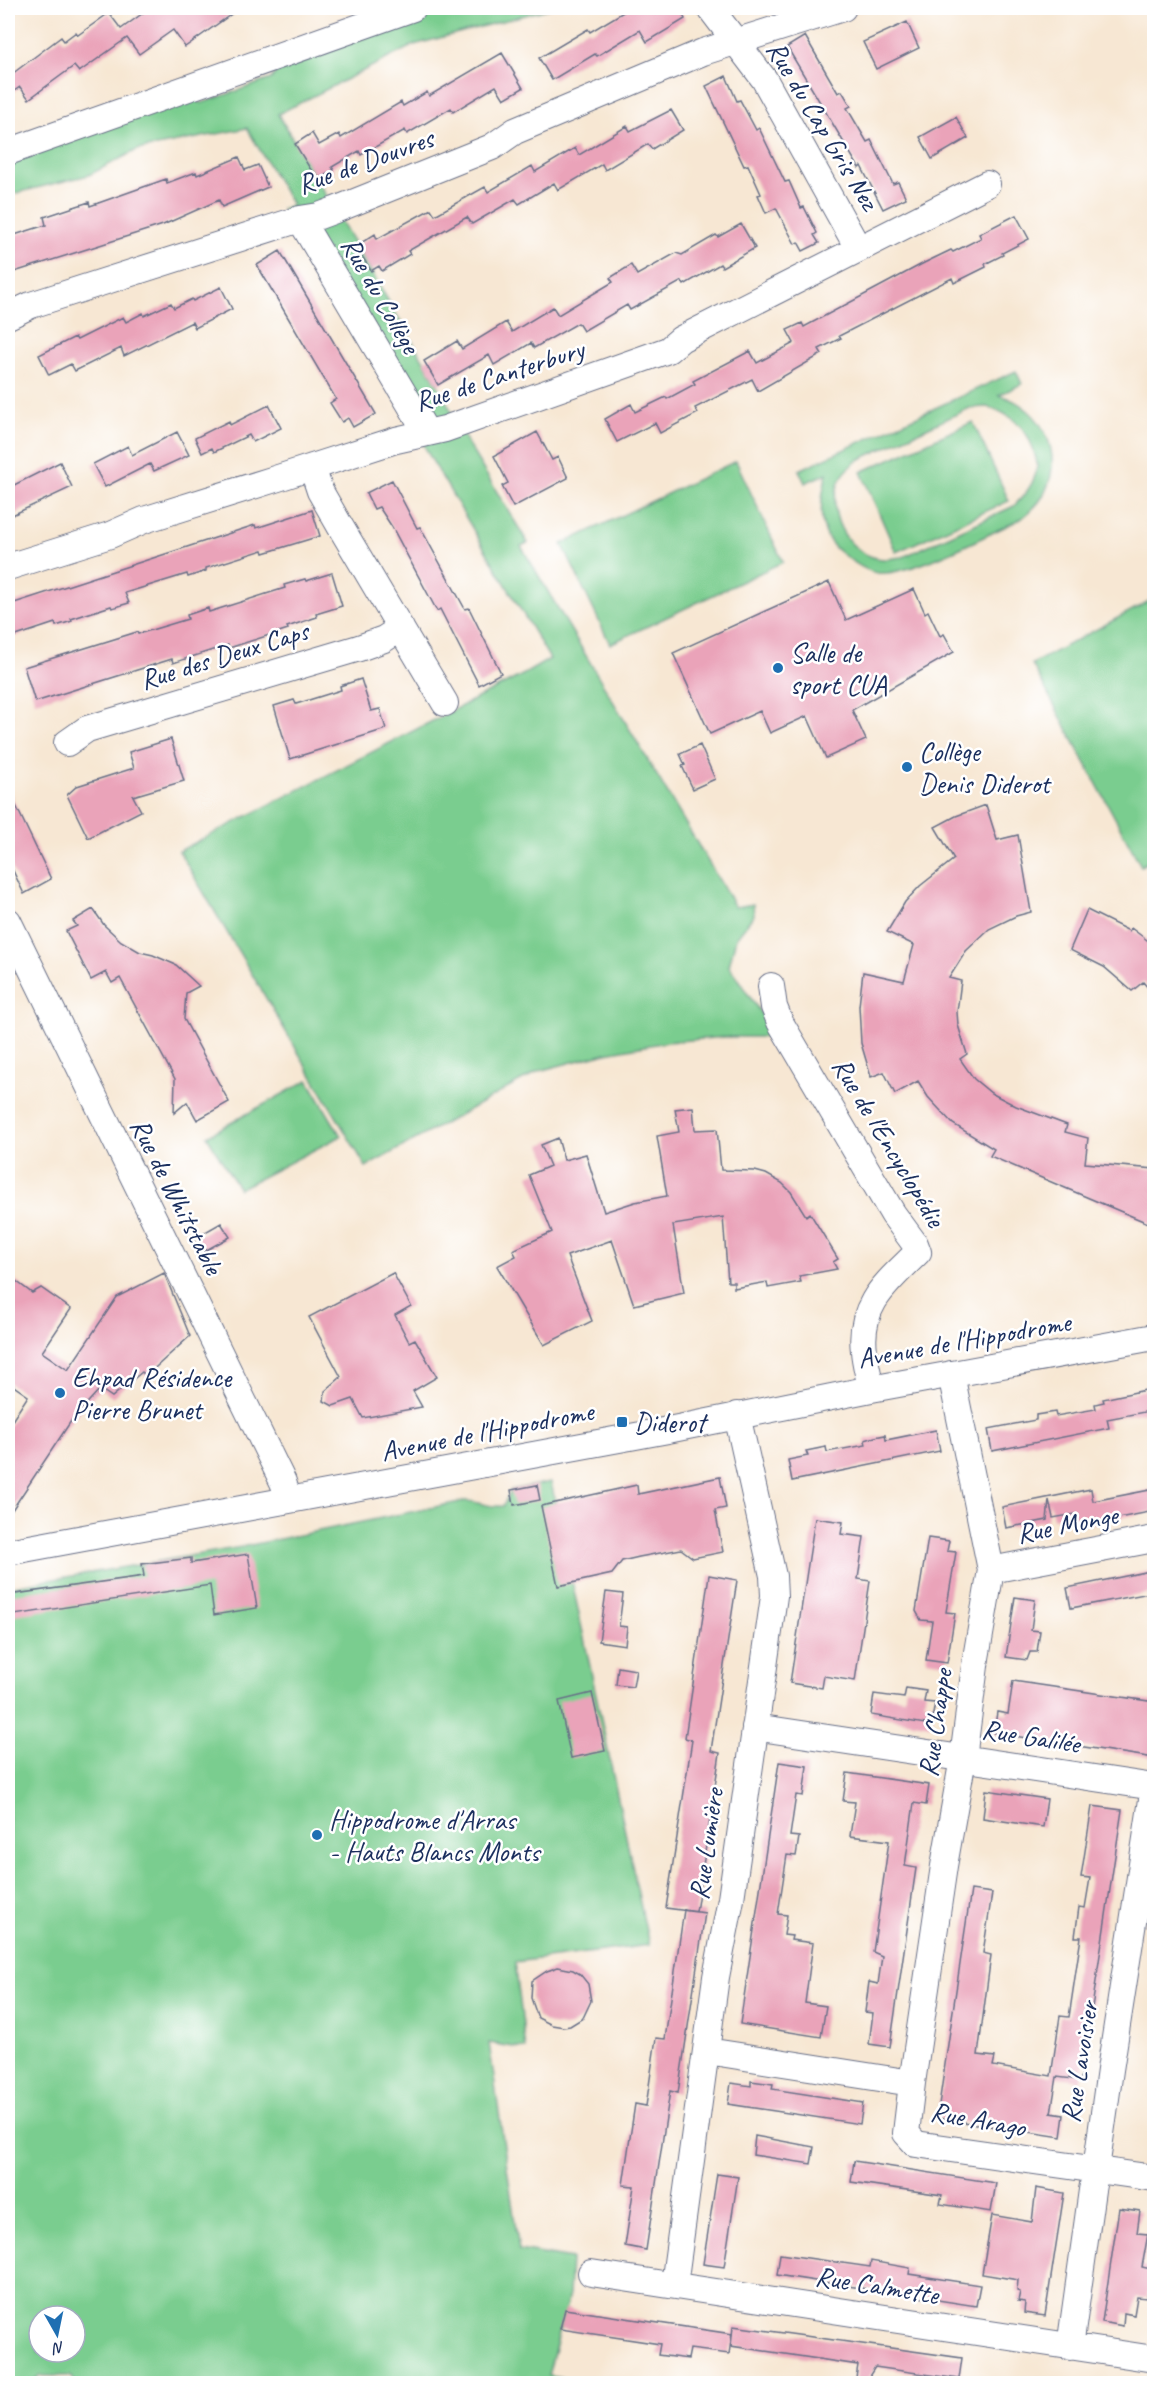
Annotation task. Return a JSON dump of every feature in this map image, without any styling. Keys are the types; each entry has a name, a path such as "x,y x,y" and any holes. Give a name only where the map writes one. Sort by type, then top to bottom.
{"street":[{"path":"8,152 413,8"},
{"name":"Rue du Cap Gris Nez","path":"710,8 764,79 851,231 858,248"},
{"name":"Rue de Douvres","path":"8,316 32,305 300,219 319,216 492,147 515,131 703,52 843,8"},
{"name":"Rue de Canterbury","path":"8,567 131,528 144,520 556,391 668,350 681,339 987,184"},
{"name":"Rue du Collège","path":"300,219 427,433"},
{"path":"312,467 320,491 445,703"},
{"name":"Rue des Deux Caps","path":"67,743 87,729 359,648 384,639 401,628"},
{"name":"Rue de Whitstable","path":"8,921 283,1482 289,1500"},
{"name":"Rue de l'Encyclopédie","path":"771,986 774,1007 780,1022 893,1214 915,1244 918,1252 873,1300 867,1312 863,1340 871,1389"},
{"name":"Avenue de l'Hippodrome","path":"8,1552 1155,1337"},
{"name":"Rue Chappe","path":"912,2083 991,1570 951,1374"},
{"name":"Rue Lumière","path":"674,2285 689,2164 718,1967 731,1899 774,1596 773,1582 737,1415"},
{"name":"Rue Monge","path":"991,1570 1155,1539"},
{"name":"Rue Galilée","path":"755,1727 1154,1787"},
{"name":"Rue Lavoisier","path":"1070,2347 1154,1787"},
{"name":"Rue Arago","path":"707,2050 912,2083 906,2133 916,2144 1155,2178"},
{"name":"Rue Calmette","path":"591,2273 1155,2359"}],"green space":[{"path":"440,8 551,8 414,45 278,114 438,385 469,446 528,543 521,546 735,907 753,904 754,915 736,938 729,966 777,1037 725,1037 667,1042 606,1053 539,1071 366,1167 179,851 550,659 430,457 410,418 282,209 292,205 247,128 137,150 89,175 8,195 8,161 189,98 202,103 271,79 279,68 301,57"},
{"path":"1016,371 1022,384 999,395 1015,401 1039,422 1047,436 1052,467 1049,483 1041,499 1021,519 928,562 891,572 877,573 863,568 845,556 827,536 823,526 821,505 827,473 805,483 799,470","holes":["987,407 1009,417 1021,427 1030,441 1036,459 1037,468 1033,480 1014,506 903,557 885,559 872,557 861,552 852,544 844,534 835,510 839,481 852,465 858,460 970,408"]},
{"path":"973,422 1009,501 896,552 861,472"},
{"path":"736,461 783,562 610,644 562,544"},
{"path":"1151,600 1154,606 1154,858 1141,866 1032,664"},
{"path":"308,1080 341,1136 239,1189 207,1136"},
{"name":"Hippodrome d'Arras - Hauts Blancs Monts","path":"551,1482 649,1945 515,1962 526,2049 489,2043 519,2250 571,2259 569,2295 548,2376 594,2383 76,2384 70,2376 40,2376 31,2383 8,2383 8,1587 236,1548 464,1501 503,1506 511,1490"}],"building":[{"path":"150,8 240,8 185,47 173,30 139,54 127,38 79,72 74,66 29,99 20,87 8,95 8,77 61,37 64,41 76,32 78,35 109,13 121,29"},
{"path":"630,8 679,8 685,19 647,42 640,30 552,80 539,58 588,29 590,32"},
{"path":"907,22 919,48 876,69 863,42"},
{"path":"805,36 838,93 842,91 851,106 847,108 867,142 871,140 893,184 898,182 906,198 883,209 861,166 859,168 787,47"},
{"path":"502,53 523,88 504,99 496,86 453,112 451,108 407,134 405,130 361,155 359,151 332,167 334,170 317,180 295,144 312,133 319,145 339,134 341,138 401,102 403,106 427,92 429,96"},
{"path":"726,76 737,101 740,100 756,130 759,128 785,182 789,181 801,208 804,207 817,233 814,235 819,243 803,251 798,242 795,244 776,208 766,213 758,195 761,194 748,165 744,166 706,86"},
{"path":"671,110 683,130 652,149 648,144 605,170 602,164 558,190 554,183 519,204 515,199 472,224 467,217 408,251 410,254 382,271 379,266 371,271 356,246 375,234 377,239 431,209 435,215 485,187 488,192 532,166 535,172 575,148 579,155 627,126 630,131"},
{"path":"956,117 968,138 932,159 920,137"},
{"path":"239,157 245,170 258,165 268,187 222,207 219,200 163,225 8,274 8,256 14,254 8,237 46,225 44,217 89,202 90,206 166,179 167,183 196,172 197,175"},
{"path":"1016,215 1029,239 985,264 986,267 954,283 952,278 839,336 841,338 819,349 822,354 758,391 752,379 695,408 698,413 660,433 655,423 617,442 605,419 631,404 635,412 666,397 667,399 695,384 693,381 750,351 757,363 794,343 787,330 802,323 804,327 924,263 981,238 979,234"},
{"path":"741,224 755,248 722,267 720,264 684,285 682,281 630,310 627,305 583,331 578,323 534,348 531,343 494,365 489,355 438,385 424,361 457,341 462,349 506,322 512,332 553,307 558,315 613,282 610,278 631,265 637,275 676,253 682,255 716,235 718,237"},
{"path":"280,251 376,414 353,427 348,418 342,422 330,403 336,399 257,265"},
{"path":"221,287 232,309 195,328 192,322 124,356 121,348 75,371 71,364 49,375 39,355 75,337 77,340 123,317 126,322 171,303 174,308"},
{"path":"269,405 281,428 253,442 249,435 214,452 212,448 202,453 195,438 229,421 230,425"},
{"path":"177,432 189,455 154,471 150,464 105,487 93,464 128,446 132,455"},
{"path":"537,432 552,460 558,457 568,478 513,507 502,486 508,483 494,456"},
{"path":"60,462 72,487 8,517 8,488"},
{"path":"392,480 417,528 420,527 465,609 469,608 501,673 479,685 440,609 437,611 392,527 379,507 374,509 366,493"},
{"path":"312,510 320,536 264,553 263,550 206,568 206,571 188,577 187,574 125,593 129,603 112,608 111,606 71,619 72,621 56,626 55,623 13,637 8,620 8,605 255,525 256,528"},
{"path":"332,573 342,606 316,614 317,617 229,648 228,645 173,663 172,659 35,702 24,667 137,632 138,634 188,619 187,615 208,608 209,612 285,588 284,585"},
{"name":"Salle de sport CUA","path":"829,582 846,620 914,589 925,613 928,611 940,636 944,634 954,652 852,710 866,740 826,758 807,716 770,733 760,711 710,734 673,653"},
{"path":"361,679 371,711 380,709 386,729 290,759 274,706 294,700 296,704 341,690 340,686"},
{"path":"171,739 184,781 133,796 141,811 88,838 67,795 77,786 134,768 129,752"},
{"path":"700,745 715,779 693,789 682,766 685,765 680,754"},
{"path":"8,789 51,879 24,894 8,860"},
{"path":"986,805 997,840 1018,835 1031,912 1016,916 989,929 966,951 949,978 961,981 957,1012 958,1025 967,1054 960,1059 974,1079 991,1093 1016,1106 1067,1125 1065,1132 1088,1138 1085,1163 1155,1169 1155,1226 990,1156 994,1149 953,1124 928,1097 918,1081 895,1094 884,1072 871,1077 861,1043 859,1006 863,972 904,981 914,945 887,932 905,902 920,886 954,859 935,827"},
{"path":"93,909 104,925 121,941 140,952 176,965 199,986 186,993 184,1019 229,1102 197,1120 187,1102 174,1113 175,1079 120,978 112,983 106,972 91,980 66,931 77,926 73,921"},
{"path":"1087,910 1129,931 1131,928 1155,946 1155,996 1143,982 1132,991 1104,967 1070,950"},
{"path":"693,1107 695,1130 717,1129 721,1170 755,1171 782,1183 791,1192 806,1216 810,1213 838,1259 833,1262 837,1269 799,1276 801,1282 768,1288 767,1282 734,1288 734,1282 728,1282 723,1217 673,1225 684,1293 634,1305 612,1240 567,1256 592,1321 544,1345 497,1266 516,1256 513,1250 552,1232 529,1175 550,1166 541,1145 558,1138 564,1160 586,1154 604,1212 635,1202 667,1196 657,1136 679,1132 675,1109"},
{"path":"221,1223 230,1237 201,1253 193,1239"},
{"name":"Ehpad Résidence Pierre Brunet","path":"164,1273 190,1336 146,1376 142,1372 112,1397 100,1389 71,1421 8,1516 8,1427 28,1396 8,1382 8,1275 32,1293 41,1288 71,1309 42,1352 68,1370 117,1297"},
{"path":"393,1273 411,1306 395,1315 409,1342 415,1339 437,1377 413,1391 422,1407 363,1418 353,1399 333,1406 324,1401 325,1391 341,1377 309,1317"},
{"path":"1155,1388 1155,1410 1107,1419 1109,1428 992,1451 988,1429 1036,1420 1036,1415 1055,1412 1056,1416 1096,1409 1095,1404 1104,1402 1103,1399"},
{"path":"936,1430 940,1451 792,1481 788,1460 808,1456 806,1451 826,1447 827,1452 866,1445 865,1440 875,1437 885,1435 886,1440"},
{"path":"720,1477 726,1508 715,1510 723,1552 693,1558 681,1549 639,1557 622,1561 612,1574 558,1586 541,1506 637,1485 638,1494"},
{"path":"537,1485 540,1500 514,1505 511,1490"},
{"path":"1091,1489 1093,1501 1155,1489 1155,1511 1077,1526 1075,1514 1053,1518 1049,1500 1047,1520 1006,1528 1002,1507"},
{"path":"815,1518 843,1522 841,1534 864,1537 858,1579 870,1581 855,1681 824,1676 822,1688 790,1683"},
{"path":"928,1538 949,1541 947,1551 956,1552 946,1612 955,1613 947,1663 926,1660 932,1621 921,1620 916,1611"},
{"path":"248,1554 257,1608 214,1615 210,1585 8,1616 8,1595 144,1576 142,1564 191,1558 191,1563"},
{"path":"1155,1570 1155,1592 1071,1608 1067,1588"},
{"path":"709,1575 737,1580 711,1751 720,1753 696,1912 666,1908 692,1740 685,1738"},
{"path":"606,1592 623,1594 619,1626 627,1627 625,1645 599,1641"},
{"path":"1015,1597 1035,1600 1031,1630 1040,1631 1037,1652 1030,1652 1027,1660 1006,1657"},
{"path":"618,1667 636,1670 633,1687 616,1685"},
{"path":"1013,1681 1155,1702 1155,1758 994,1733 997,1712 1008,1714"},
{"path":"906,1688 926,1691 924,1702 935,1703 931,1725 871,1715 874,1694 904,1698"},
{"path":"592,1693 605,1751 571,1758 559,1701"},
{"path":"779,1762 807,1766 803,1796 796,1795 790,1836 799,1837 796,1856 787,1855 778,1914 787,1915 784,1935 792,1936 791,1940 813,1943 805,2003 826,2006 821,2037 740,2024"},
{"path":"847,1773 929,1785 926,1805 914,1803 905,1866 916,1868 890,2047 869,2044 873,2013 865,2012 869,1982 878,1984 882,1956 873,1952 889,1841 850,1836 855,1802 843,1801"},
{"path":"986,1790 1047,1799 1043,1827 983,1818"},
{"path":"1092,1806 1122,1810 1081,2080 1057,2077 1051,2113 1064,2115 1061,2137 937,2118 971,1890 992,1893 983,1953 991,1955 978,2055 995,2057 993,2066 1051,2076 1060,2016 1069,2017 1081,1937 1075,1937 1079,1907 1085,1908 1090,1878 1081,1877"},
{"path":"684,1910 705,1913 678,2093 670,2091 646,2250 625,2246 634,2186 623,2185 635,2104 646,2106 656,2038 665,2039"},
{"path":"558,1967 580,1974 588,1984 591,2001 583,2018 564,2027 552,2025 538,2018 531,1998 532,1981"},
{"path":"751,2081 773,2084 772,2089 863,2103 860,2124 728,2104 731,2083 751,2086"},
{"path":"755,2136 814,2147 811,2164 753,2155"},
{"path":"854,2161 996,2183 991,2212 940,2204 942,2195 851,2182"},
{"path":"717,2174 738,2177 724,2267 703,2264"},
{"path":"1036,2188 1064,2193 1045,2316 1024,2313 1025,2302 1018,2301 1020,2292 1017,2291 1018,2280 982,2274 992,2215 1032,2222"},
{"path":"1119,2208 1140,2211 1137,2233 1148,2234 1142,2267 1151,2269 1147,2298 1137,2297 1134,2315 1124,2313 1123,2326 1102,2322"},
{"path":"780,2254 870,2267 871,2261 910,2268 909,2274 980,2285 976,2306 777,2275"},
{"path":"565,2309 732,2334 729,2354 690,2349 688,2359 658,2355 660,2344 560,2329"},
{"path":"733,2326 962,2358 959,2379 875,2367 864,2384 855,2384 858,2365 731,2346"}],"place":[{"name":"Salle de sport CUA","path":"778,668"},
{"name":"Collège Denis Diderot","path":"907,767"},
{"name":"Ehpad Résidence Pierre Brunet","path":"60,1393"},
{"name":"Diderot","path":"622,1422"},
{"name":"Hippodrome d'Arras - Hauts Blancs Monts","path":"317,1835"}]}
